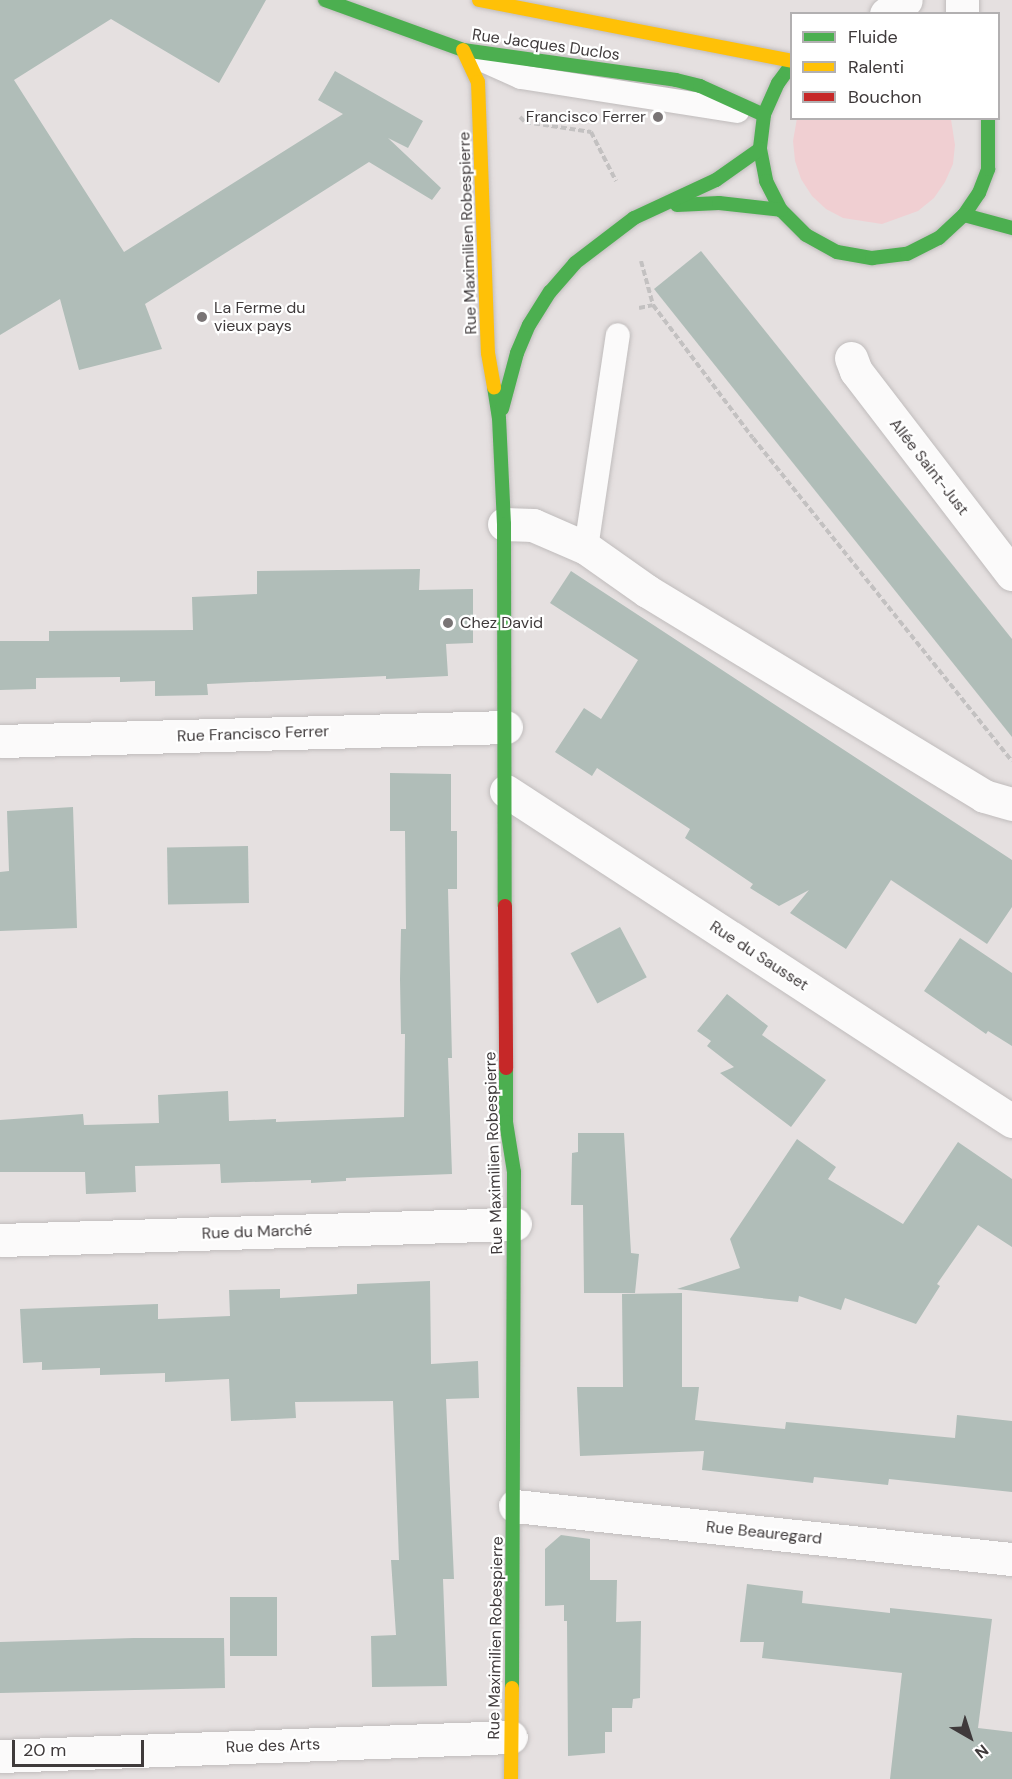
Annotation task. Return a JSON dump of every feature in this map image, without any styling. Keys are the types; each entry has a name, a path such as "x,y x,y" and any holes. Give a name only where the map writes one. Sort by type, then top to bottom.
{"street":[{"name":"Rue Jacques Duclos","path":"325,0 463,50"},
{"name":"Rue Jacques Duclos","path":"480,0 790,63"},
{"path":"889,12 906,0"},
{"name":"Rue Maximilien Robespierre","path":"463,50 478,82 488,353 499,418 504,524 506,1122 514,1173 515,1506 512,1779"},
{"path":"790,66 778,83 764,115 760,149 766,181 782,210 806,236 837,252 872,258 907,254 939,238 964,215 979,193 987,169 988,124"},
{"path":"988,124 1004,138"},
{"name":"Rue Maximilien Robespierre","path":"499,418 517,353 529,325 550,292 575,263 604,238 654,207 716,180 760,149"},
{"name":"Rue Maximilien Robespierre","path":"654,207 719,203 782,210"},
{"path":"964,215 1012,228"},
{"name":"Allée Saint-Just","path":"851,358 855,371 1012,574"},
{"path":"504,524 533,525 586,548 647,591 984,796 1012,804"},
{"name":"Rue Francisco Ferrer","path":"0,741 506,727"},
{"name":"Rue du Sausset","path":"506,791 1012,1120"},
{"name":"Rue du Marché","path":"0,1240 514,1224"},
{"name":"Rue Beauregard","path":"515,1506 1012,1559"},
{"name":"Rue des Arts","path":"0,1756 511,1737"}],"lane":[{"path":"463,50 520,77 764,115"},
{"path":"586,548 618,335"}],"path":[{"path":"654,207 659,237 640,260 653,305 753,438 1012,762"}],"shaded area":[{"path":"797,120 951,120 955,145 953,164 934,198 918,211 882,224 843,218 826,209 812,196 801,179 795,161 793,141"}],"building":[{"path":"0,0 266,0 219,83 111,19 14,80 124,252 343,114 318,100 335,71 423,121 408,148 388,138 441,188 432,200 369,162 145,304 162,349 79,370 60,299 0,335"},
{"path":"701,251 1012,639 1012,737 654,289"},
{"path":"420,569 419,590 473,589 473,643 446,644 448,676 386,679 386,676 207,684 208,695 155,696 155,681 120,682 120,677 36,678 36,689 0,690 0,641 49,641 49,631 193,630 192,597 257,594 257,571"},
{"path":"571,571 1012,860 1012,907 987,944 891,880 846,949 790,913 809,890 779,906 750,888 753,884 685,838 690,829 597,768 592,776 555,752 584,708 601,719 638,660 550,603"},
{"path":"390,773 451,774 451,831 457,831 457,889 448,889 452,1058 448,1058 452,1174 346,1178 346,1181 311,1183 311,1180 221,1183 220,1164 135,1166 136,1192 86,1194 85,1172 0,1172 0,1120 83,1114 84,1125 159,1123 158,1095 228,1091 229,1121 276,1119 276,1122 404,1117 405,1034 401,1034 400,979 401,929 406,929 405,831 390,831"},
{"path":"73,807 77,928 0,931 0,872 9,871 7,811"},
{"path":"248,846 249,903 168,904 167,847"},
{"path":"620,927 647,977 597,1004 571,953"},
{"path":"960,938 1012,973 1012,1046 988,1031 986,1034 924,991"},
{"path":"727,994 768,1026 762,1035 826,1080 791,1127 720,1073 734,1067 707,1046 711,1041 697,1031"},
{"path":"578,1133 624,1133 631,1253 639,1254 635,1293 584,1293 583,1205 571,1205 572,1153 578,1152"},
{"path":"797,1139 836,1167 828,1179 903,1224 958,1142 1012,1179 1012,1247 978,1225 937,1284 940,1286 916,1324 845,1298 841,1310 799,1296 798,1302 677,1289 740,1268 730,1239"},
{"path":"430,1281 431,1364 478,1361 479,1398 446,1399 454,1579 443,1579 447,1686 372,1687 371,1636 396,1635 391,1560 399,1560 393,1401 295,1402 296,1418 231,1421 229,1379 165,1382 165,1373 100,1375 100,1368 42,1370 42,1362 23,1363 20,1309 158,1304 158,1319 230,1316 229,1290 280,1289 280,1298 357,1294 357,1284"},
{"path":"682,1293 682,1387 699,1387 695,1420 785,1429 786,1422 955,1438 957,1415 1012,1421 1012,1492 889,1479 888,1485 814,1477 813,1483 702,1470 704,1451 580,1456 577,1387 623,1387 622,1294"},
{"path":"561,1535 590,1539 590,1580 617,1580 616,1622 641,1621 640,1698 633,1699 632,1708 612,1708 612,1732 605,1732 605,1753 568,1756 567,1621 564,1621 564,1605 545,1606 545,1549"},
{"path":"747,1584 803,1591 802,1603 890,1613 890,1608 992,1619 978,1728 1012,1732 1012,1779 890,1779 902,1673 762,1658 764,1642 740,1642"},
{"path":"230,1597 277,1597 277,1656 230,1656"},
{"path":"224,1638 225,1688 0,1693 0,1642"}],"traffic: fast":[{"path":"325,0 463,50 676,80 700,86 764,115"},
{"path":"790,67 778,83 764,115 760,149 766,181 781,210 806,235 837,252 872,258 907,254 939,238 964,215 979,193 988,169 988,120"},
{"path":"502,409 517,353 529,325 550,292 575,263 634,218 716,180 760,149"},
{"path":"677,205 719,203 781,210"},
{"path":"964,215 1012,228"},
{"path":"494,387 499,418 504,524 505,906"},
{"path":"506,1068 506,1122 514,1172 512,1688"}],"traffic: slow":[{"path":"479,0 790,61"},
{"path":"463,50 478,82 488,353 494,387"},
{"path":"511,1779 512,1688"}],"traffic: jam":[{"path":"505,906 506,1068"}],"place":[{"name":"Francisco Ferrer","path":"658,117"},
{"name":"La Ferme du vieux pays","path":"202,317"},
{"name":"Chez David","path":"448,623"}]}
